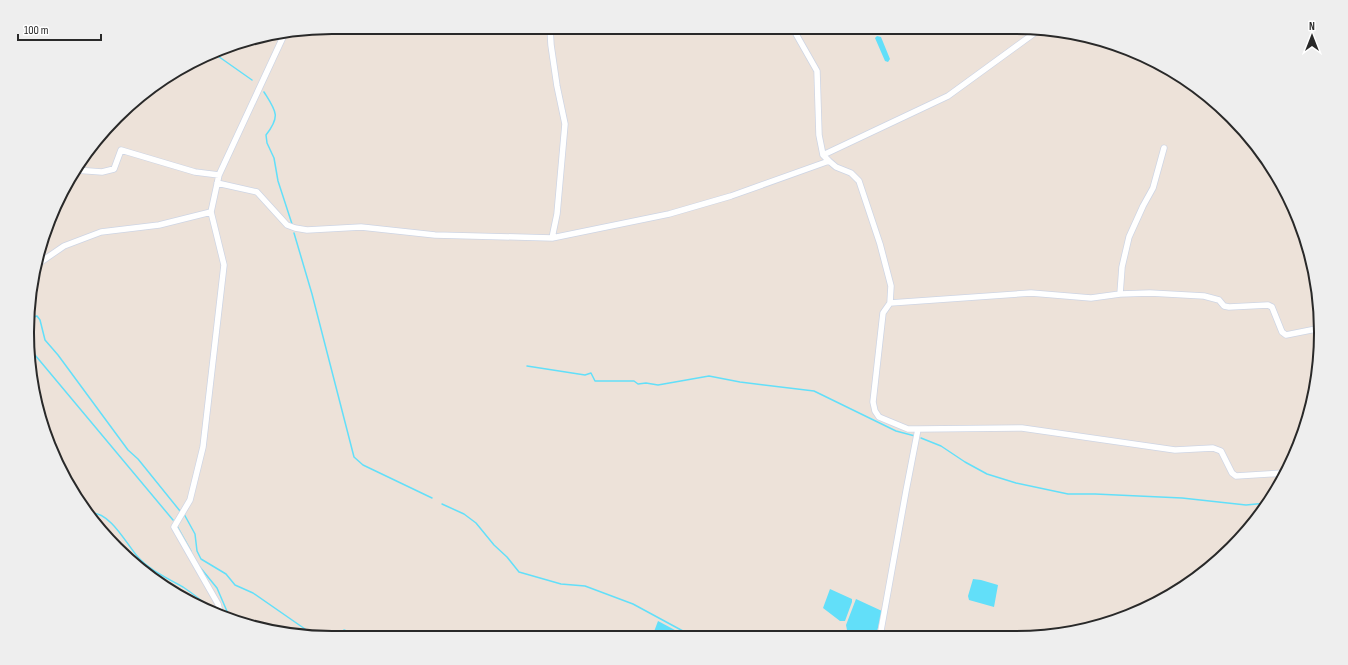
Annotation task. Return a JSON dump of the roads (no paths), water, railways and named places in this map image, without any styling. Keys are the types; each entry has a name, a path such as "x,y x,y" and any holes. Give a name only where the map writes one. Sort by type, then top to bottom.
{"street":[{"path":"550,34 557,86 564,124 557,214 552,238"},
{"path":"796,34 817,72 818,135 823,155 836,167 851,173 859,181 880,244 890,286 890,303 883,312 873,402 875,411 879,417 908,429 1022,428 1176,450 1213,448 1221,451 1232,473 1236,476 1279,473"},
{"path":"823,155 948,96 1033,35"},
{"path":"219,608 174,527 190,500 203,447 224,265 211,212 217,183 219,175 282,39"},
{"path":"1120,294 1122,267 1129,237 1153,188 1164,148"},
{"path":"82,171 102,172 114,169 121,150 195,172 219,175"},
{"path":"217,183 257,192 287,225 307,230 361,227 435,235 552,238 669,214 731,196 828,161"},
{"path":"43,261 64,246 100,232 159,225 211,212"},
{"path":"890,303 1031,293 1091,298 1120,294 1150,293 1204,296 1219,300 1224,306 1230,307 1268,304 1272,307 1282,332 1286,335 1314,329"},
{"path":"881,631 918,429"}],"water":[{"path":"877,36 881,37 890,59 888,62 885,61 875,38"},
{"path":"973,579 998,585 994,607 969,600 968,596"},
{"path":"830,589 852,599 845,621 840,621 823,608"},
{"path":"856,599 882,611 877,631 849,631 847,630 846,625"},
{"path":"658,621 677,631 654,631"}],"waterway":[{"path":"219,57 252,80"},
{"path":"264,92 274,109 275,114 274,123 266,135 267,143 274,158 278,181 292,224"},
{"path":"294,233 312,294 354,457 363,465 432,498"},
{"path":"35,317 37,316 40,320 45,340 58,355 128,450 138,459 180,511"},
{"path":"35,355 173,520"},
{"path":"527,366 585,375 591,373 595,381 634,381 638,384 646,383 658,385 709,376 740,382 814,391 896,431 915,436"},
{"path":"921,438 941,446 987,474 1016,483 1068,494 1182,498 1246,505 1260,504"},
{"path":"442,504 464,514 476,523 519,572 561,584 585,586 633,604 683,631"},
{"path":"96,514 105,517 117,529 142,561 158,573 183,587 200,600"},
{"path":"184,514 195,534 197,551 201,559 226,574 235,585 253,593 305,629"},
{"path":"177,526 191,551"},
{"path":"199,566 217,588 227,611"},
{"path":"343,631 346,631"}]}
